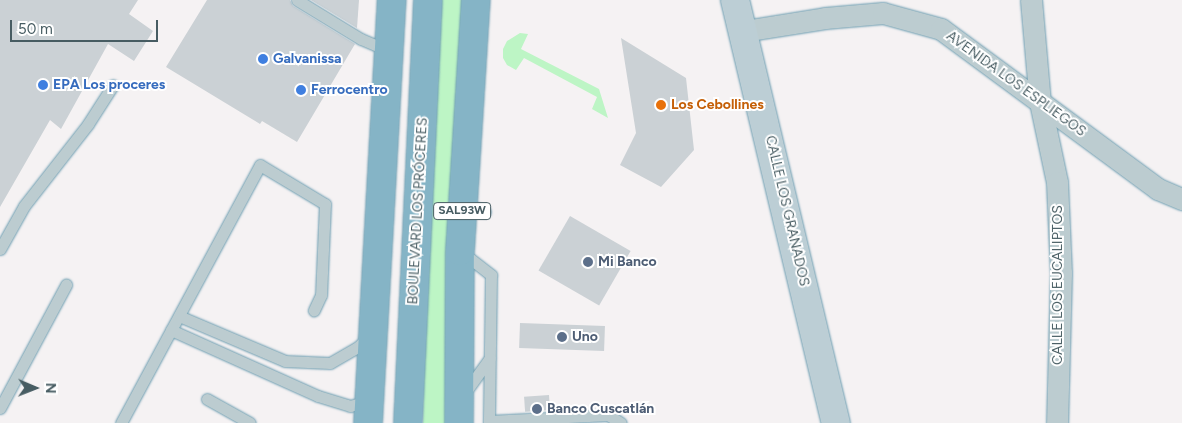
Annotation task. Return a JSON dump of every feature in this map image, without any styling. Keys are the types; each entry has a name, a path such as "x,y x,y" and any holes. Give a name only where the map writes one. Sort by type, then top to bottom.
{"highway":[{"path":"368,412 392,0"},
{"name":"BOULEVARD LOS PRÓCERES","path":"408,423 428,0"},
{"name":"SAL93W","path":"459,412 460,251 474,207 476,0"}],"street":[{"name":"CALLE LOS GRANADOS","path":"735,0 744,31 836,423"},
{"name":"CALLE LOS EUCALIPTOS","path":"1031,0 1040,102 1057,182 1061,273 1057,423"},
{"name":"AVENIDA LOS ESPLIEGOS","path":"744,31 825,18 883,13 941,29 1158,189 1182,199"}],"lane":[{"path":"297,0 361,39 389,51"},
{"path":"0,248 24,206 88,124 113,85"},
{"path":"121,423 260,165 324,204 321,295 314,310"},
{"path":"460,251 491,275 489,422 608,415 621,423"},
{"path":"0,408 66,285"},
{"path":"179,316 264,354 286,361 330,363 358,347 372,333"},
{"path":"171,330 318,396 368,412"},
{"path":"459,412 490,358"},
{"path":"207,400 250,423"}],"green space":[{"path":"441,0 463,0 445,423 423,423 425,296"},
{"path":"520,33 528,34 521,49 599,89 608,118 592,109 597,97 524,58 516,70 507,65 503,58 503,49 507,41"}],"building":[{"name":"EPA Los proceres","path":"0,0 138,0 129,14 153,31 134,61 108,44 61,129 50,120 0,207"},
{"path":"207,0 290,0 293,6 355,44 297,142 262,121 260,124 166,67"},
{"path":"311,0 359,0 357,28"},
{"name":"Los Cebollines","path":"621,38 686,78 694,150 661,187 620,165 636,133"},
{"name":"Mi Banco","path":"570,216 631,251 599,306 538,271"},
{"name":"Uno","path":"520,323 605,326 604,351 519,348"},
{"path":"549,395 550,410 525,412 524,397"}],"place":[{"name":"Galvanissa","path":"263,59"},
{"name":"EPA Los proceres","path":"43,85"},
{"name":"Ferrocentro","path":"301,90"},
{"name":"Los Cebollines","path":"661,105"},
{"name":"Mi Banco","path":"588,262"},
{"name":"Uno","path":"562,337"},
{"name":"Banco Cuscatlán","path":"537,409"}]}
